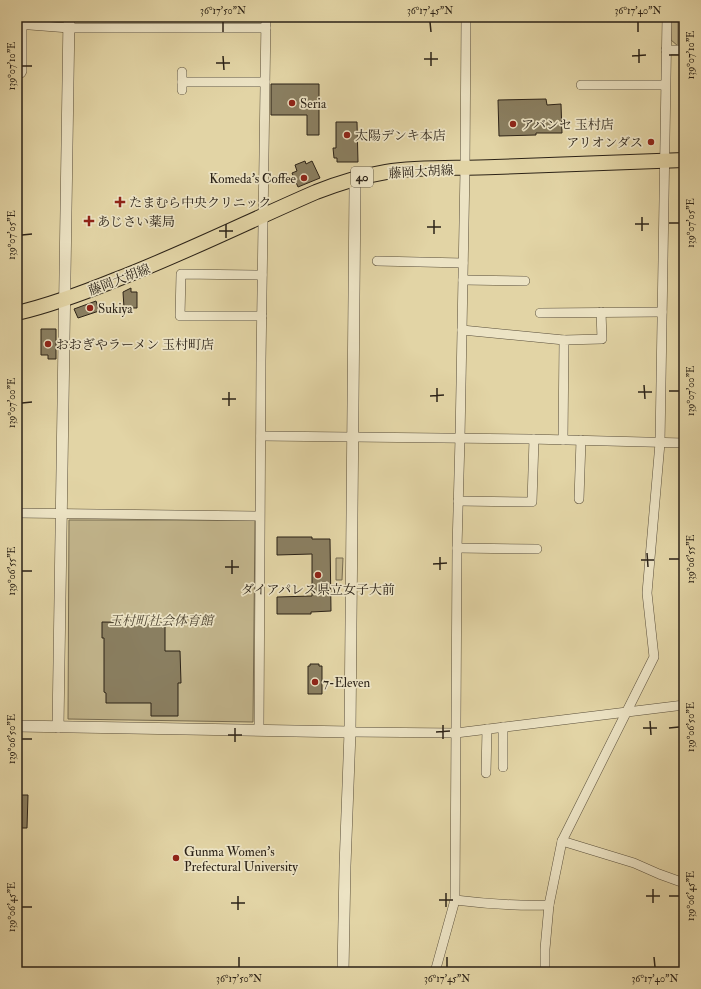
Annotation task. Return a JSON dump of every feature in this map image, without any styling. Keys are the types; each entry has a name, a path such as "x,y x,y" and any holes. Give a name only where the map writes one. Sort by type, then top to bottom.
{"main road":[{"name":"藤岡大胡線","path":"17,313 64,300 157,264 264,214 323,189 354,179 394,171 418,169 466,169 684,160"}],"street":[{"path":"259,730 262,275 266,17"},
{"path":"435,972 455,900 456,548 466,169 466,17"},
{"path":"545,972 545,948 549,905 562,841 654,657 647,593 660,443 667,17"},
{"path":"17,75 22,71 20,24 69,23 266,28"},
{"path":"58,727 69,23"},
{"path":"666,50 684,50"},
{"path":"182,72 182,86 266,82"},
{"path":"581,84 665,86"},
{"path":"344,972 345,866 350,732 354,179"},
{"path":"378,261 463,263"},
{"path":"262,275 181,274 180,316 262,316"},
{"path":"463,280 525,281"},
{"path":"462,330 564,340 602,339 601,312"},
{"path":"540,313 662,312"},
{"path":"563,440 564,340"},
{"path":"261,436 534,439 684,443"},
{"path":"458,501 532,502 534,439"},
{"path":"580,499 581,440"},
{"path":"17,513 260,516"},
{"path":"456,548 537,549"},
{"path":"17,726 456,733 684,705"},
{"path":"502,767 503,727"},
{"path":"486,773 487,729"},
{"path":"562,841 634,863 684,883"},
{"path":"455,900 497,905 549,905"}],"green space":[{"path":"671,17 678,17 678,46 671,40"},
{"name":"玉村町社会体育館","path":"69,520 255,520 253,722 68,719"},
{"path":"336,558 343,558 342,580 336,580"}],"building":[{"path":"271,84 319,84 319,135 307,135 307,115 271,115"},
{"path":"546,99 547,105 561,104 562,133 536,133 536,135 499,136 498,100"},
{"name":"太陽デンキ本店","path":"336,122 357,122 358,162 337,162 337,158 334,158 333,148 336,148"},
{"path":"305,161 306,164 312,161 320,178 298,187 292,173 297,171 295,165"},
{"path":"131,288 131,292 137,292 137,308 124,308 123,292"},
{"path":"96,301 99,311 78,318 74,309"},
{"path":"41,329 56,329 56,359 48,359 48,355 41,355"},
{"name":"ダイアパレス県立女子大前","path":"277,537 312,537 312,539 330,539 331,611 311,612 311,614 277,614 277,597 312,596 312,554 277,555"},
{"path":"102,622 165,623 165,651 180,651 181,683 178,683 178,716 151,716 151,703 106,703 106,693 104,692 104,638 102,638"},
{"path":"310,664 319,664 319,666 322,666 322,694 308,694 308,666 310,666"},
{"path":"17,795 28,795 27,828 17,828"}],"place":[{"name":"Seria","path":"292,103"},
{"name":"アバンセ 玉村店","path":"513,124"},
{"name":"太陽デンキ本店","path":"347,135"},
{"name":"アリオンダス","path":"651,142"},
{"name":"Komeda's Coffee","path":"304,178"},
{"name":"たまむら中央クリニック","path":"120,202"},
{"name":"あじさい薬局","path":"89,221"},
{"name":"Sukiya","path":"90,308"},
{"name":"おおぎやラーメン 玉村町店","path":"48,344"},
{"name":"ダイアパレス県立女子大前","path":"318,575"},
{"name":"7-Eleven","path":"315,682"},
{"name":"Gunma Women's Prefectural University","path":"176,858"}]}
